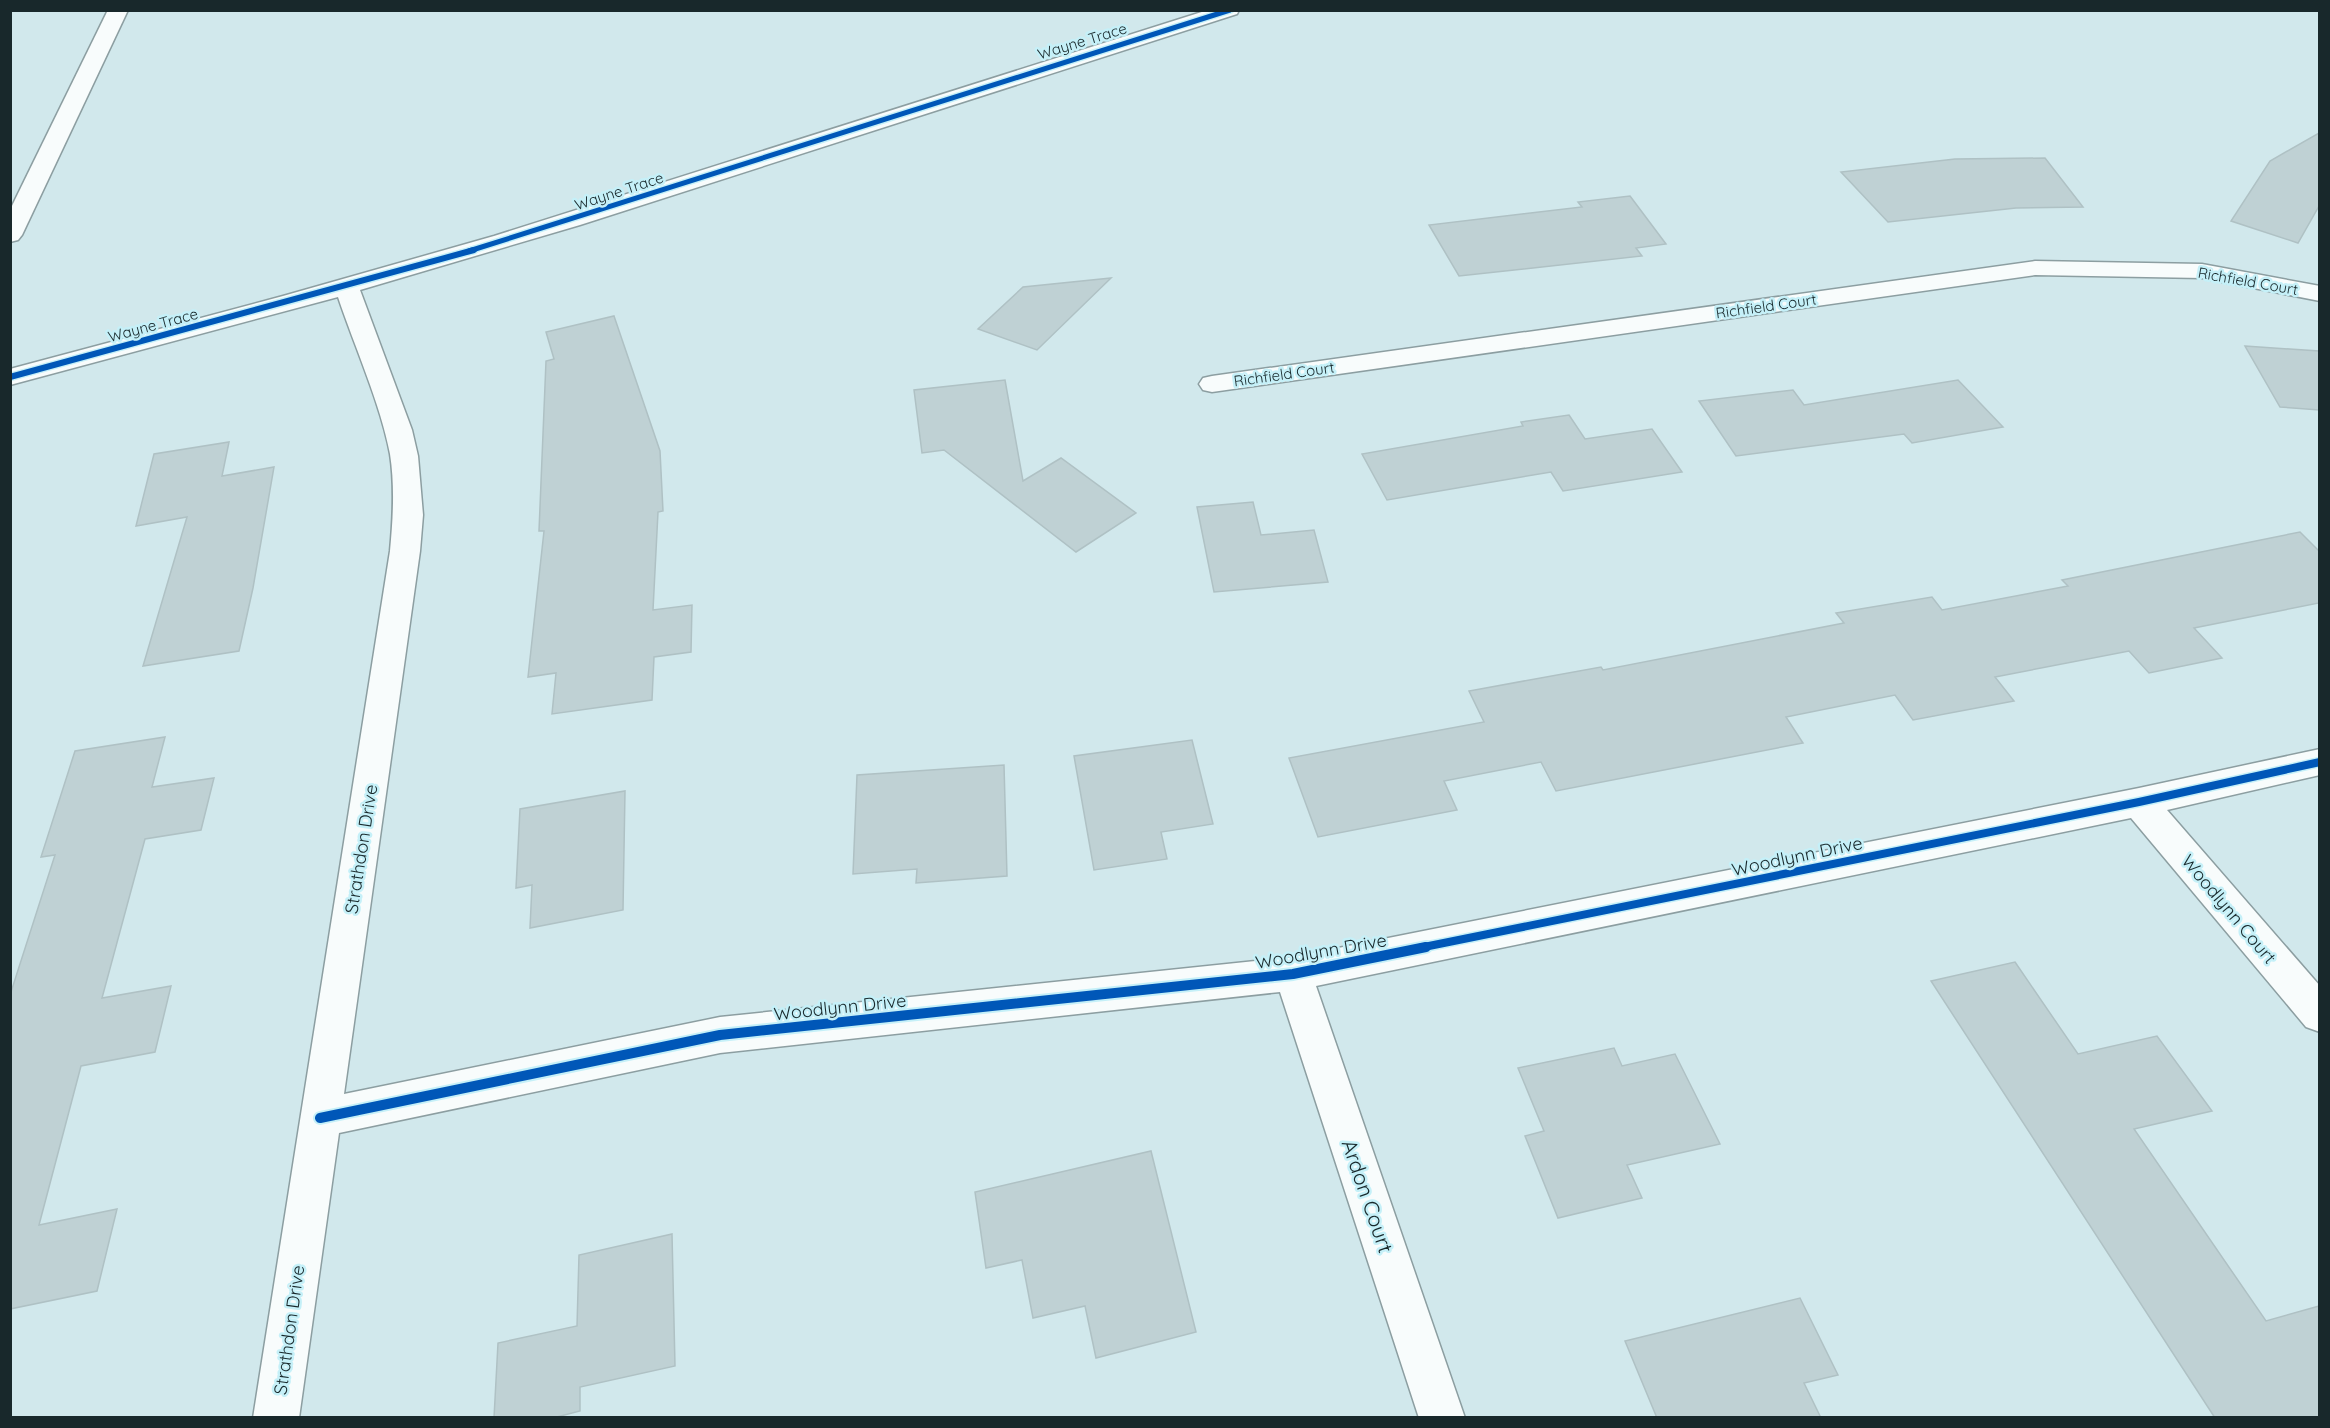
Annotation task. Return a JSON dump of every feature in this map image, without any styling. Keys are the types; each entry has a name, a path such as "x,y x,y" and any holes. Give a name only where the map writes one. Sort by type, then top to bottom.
{"street":[{"path":"10,235 118,10"},
{"name":"Wayne Trace","path":"10,377 347,288 572,220 989,84 1161,23 1230,10"},
{"name":"Richfield Court","path":"1212,384 2035,268 2202,272 2319,294"},
{"name":"Strathdon Drive","path":"276,1418 404,562 408,515 404,456 398,429 347,288"},
{"name":"Woodlynn Drive","path":"320,1118 720,1035 1293,974 2139,802 2319,762"},
{"name":"Woodlynn Court","path":"2139,802 2319,1015"},
{"name":"Ardon Court","path":"1293,974 1442,1418"}],"building":[{"path":"2319,133 2319,206 2298,243 2231,221 2270,161"},
{"path":"2045,158 2083,207 2016,208 1888,222 1841,172 1955,159"},
{"path":"1630,196 1666,244 1636,248 1642,256 1459,276 1429,225 1582,207 1578,202"},
{"path":"1111,278 1037,350 978,329 1023,287"},
{"path":"614,316 660,451 663,511 658,512 653,610 692,605 691,652 654,657 652,700 552,714 556,673 528,677 544,531 539,531 546,361 554,359 546,332"},
{"path":"2245,346 2319,351 2319,410 2280,407"},
{"path":"1005,380 1023,481 1061,458 1136,513 1076,552 944,450 922,453 914,390"},
{"path":"1958,380 2003,427 1912,443 1904,434 1736,456 1699,401 1793,390 1804,405"},
{"path":"1569,415 1585,439 1652,429 1682,472 1563,491 1551,472 1387,500 1362,454 1523,426 1521,422"},
{"path":"229,442 222,476 274,467 253,588 239,651 143,666 187,517 136,526 154,454"},
{"path":"1253,502 1261,535 1314,530 1328,582 1214,592 1197,507"},
{"path":"2300,532 2319,551 2319,603 2194,628 2222,658 2149,673 2129,651 1995,677 2014,701 1913,720 1895,695 1786,717 1803,743 1556,791 1541,762 1444,781 1457,810 1318,837 1289,758 1484,722 1469,691 1601,667 1603,670 1844,623 1836,613 1932,597 1942,610 2068,586 2062,580"},
{"path":"165,737 152,787 214,778 201,830 145,839 102,998 171,986 155,1052 81,1066 39,1225 117,1209 97,1291 10,1309 10,995 55,855 41,857 75,751"},
{"path":"1192,740 1213,824 1161,832 1167,859 1094,870 1074,756"},
{"path":"1004,765 1007,876 916,883 917,869 853,874 857,775"},
{"path":"625,791 623,910 530,928 532,885 516,888 520,809"},
{"path":"2015,962 2078,1054 2157,1036 2212,1111 2134,1129 2266,1321 2319,1306 2319,1418 2215,1418 1931,981"},
{"path":"1614,1048 1622,1066 1675,1054 1720,1144 1627,1165 1642,1198 1558,1218 1525,1136 1544,1131 1518,1068"},
{"path":"1151,1151 1196,1332 1096,1358 1085,1306 1033,1318 1022,1260 986,1268 975,1192"},
{"path":"672,1234 675,1366 580,1387 580,1411 553,1418 494,1418 498,1343 577,1326 579,1255"},
{"path":"1800,1298 1838,1375 1804,1383 1821,1418 1657,1418 1625,1341"}],"cycle path":[{"path":"10,377 292,302 502,241 1230,10"},
{"path":"320,1118 720,1035 1293,974 2139,802 2320,762"}]}
